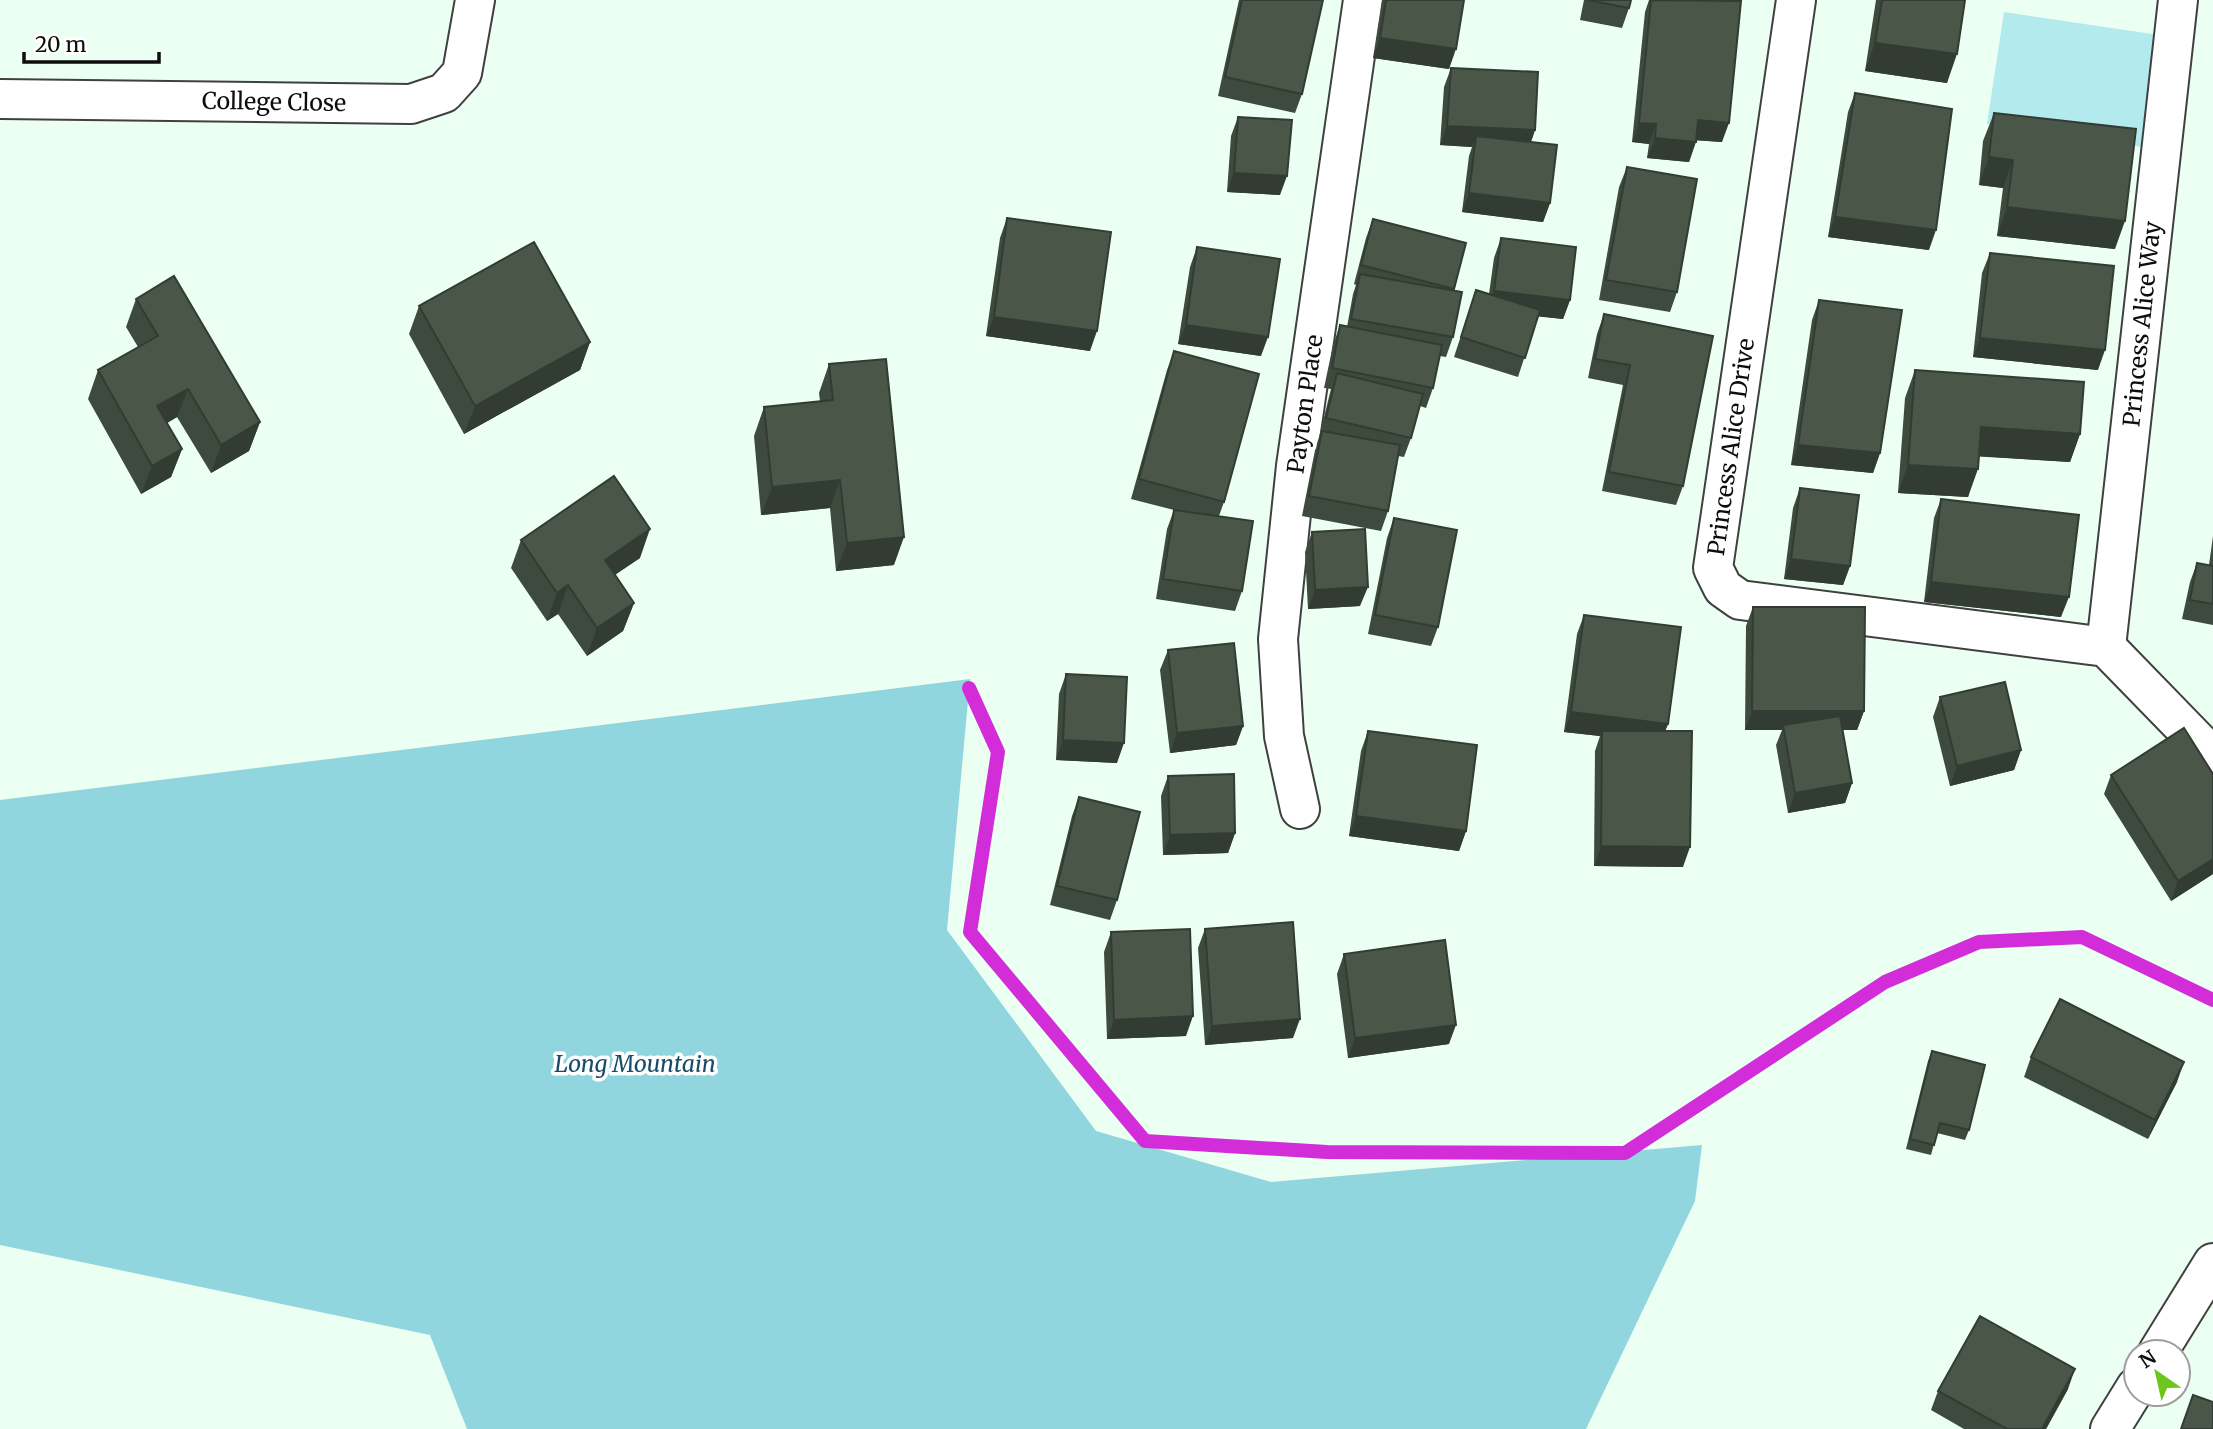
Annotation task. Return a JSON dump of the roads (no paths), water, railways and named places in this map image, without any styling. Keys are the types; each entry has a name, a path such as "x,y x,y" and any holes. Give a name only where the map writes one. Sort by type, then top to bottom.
{"street":[{"name":"College Close","path":"0,99 411,104 444,93 462,74 475,0"},
{"name":"Payton Place","path":"1300,809 1284,736 1278,639 1296,466 1363,0"},
{"name":"Princess Alice Drive","path":"1797,0 1713,568 1723,588 1740,600 2106,647"},
{"name":"Princess Alice Way","path":"2106,647 2178,0"},
{"path":"2106,647 2213,757"},
{"path":"2167,1338 2213,1263"},
{"path":"2110,1429 2123,1408"}],"waterway":[{"path":"969,688 998,752 970,932 1145,1141 1327,1152 1625,1153 1885,982 1979,942 2082,937 2213,1000"}],"park label":[{"name":"Long Mountain","path":"635,1064"}]}
